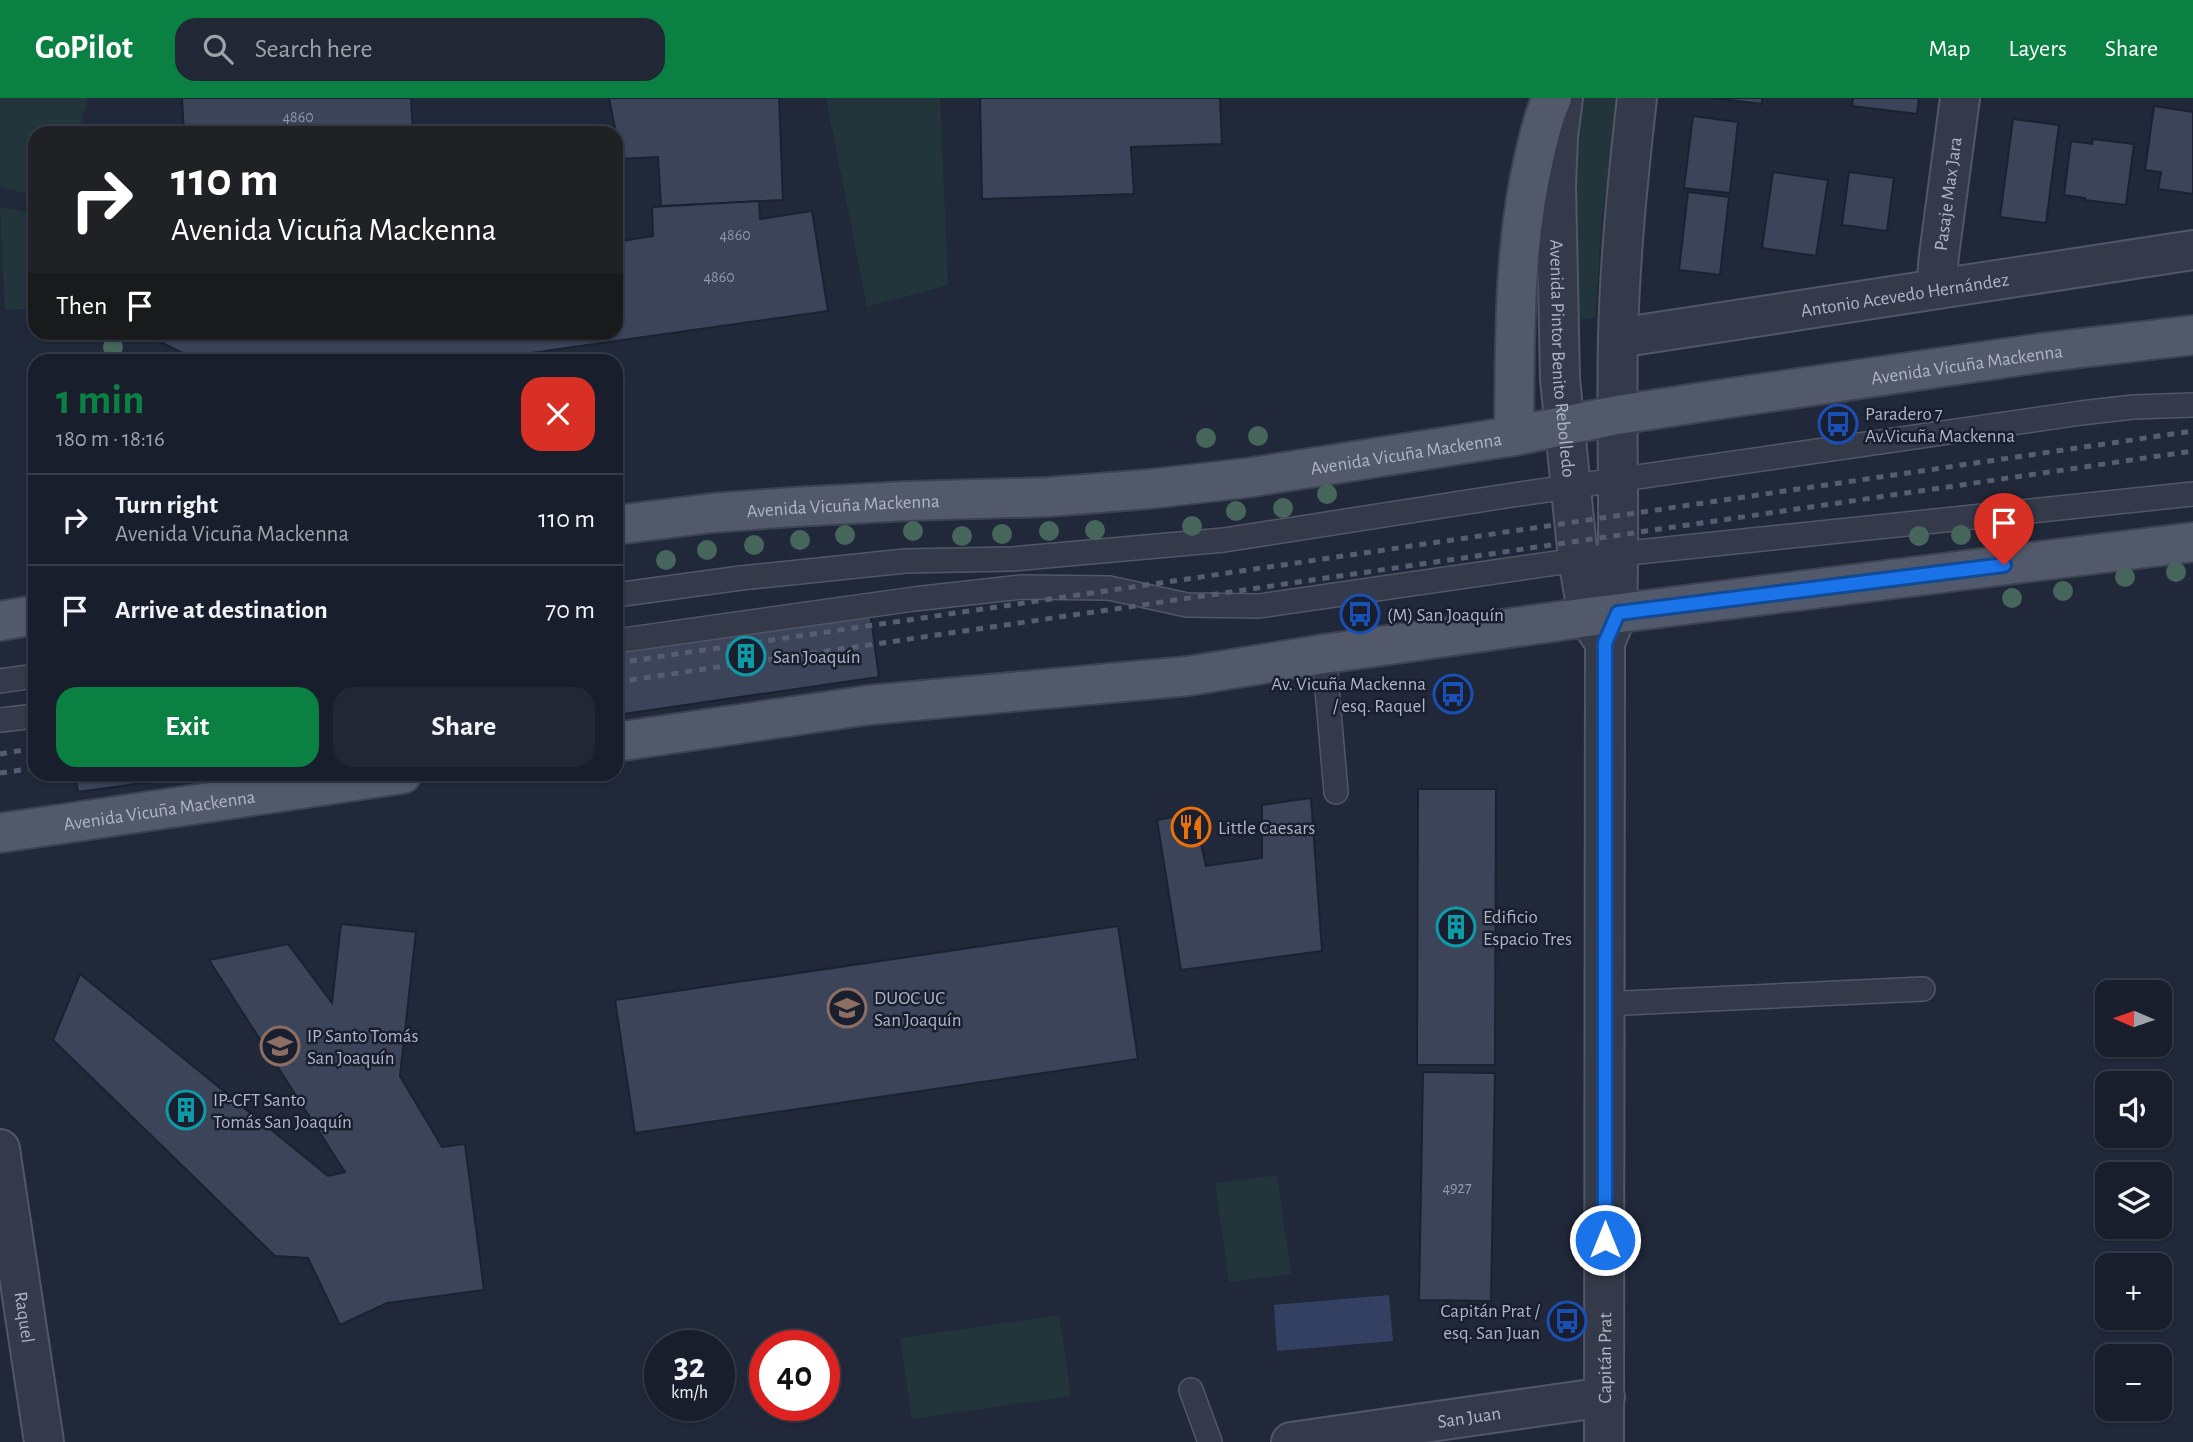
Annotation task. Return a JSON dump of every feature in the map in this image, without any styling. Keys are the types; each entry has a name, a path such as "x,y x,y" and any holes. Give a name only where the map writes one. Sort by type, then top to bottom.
{"main road":[{"path":"1514,436 1520,251 1529,179 1552,98"},
{"name":"Avenida Vicuña Mackenna","path":"623,524 712,513 793,507 1048,497 1246,478 1514,436 1617,415 2047,352 2193,335"},
{"path":"623,741 869,705 1188,676 1324,654 1604,624 2193,542"},
{"path":"0,621 28,616"},
{"name":"Avenida Vicuña Mackenna","path":"0,833 354,781"}],"street":[{"name":"Avenida Pintor Benito Rebolledo","path":"1563,98 1558,136 1556,237 1560,379 1578,559 1604,624"},
{"path":"1604,624 1619,554 1618,338 1624,211 1637,98"},
{"name":"Pasaje Max Jara","path":"1936,289 1960,98"},
{"name":"Antonio Acevedo Hernández","path":"1618,338 2193,250"},
{"name":"Capitán Prat","path":"1604,624 1604,1442"},
{"name":"Raquel","path":"0,1149 44,1442"},
{"name":"San Juan","path":"1291,1442 1605,1397"}],"lane":[{"path":"623,594 741,578 905,561 1012,559 1224,540 2081,413 2133,407 2193,405"},
{"path":"623,640 914,599 1021,587 1109,588 1187,605 1259,606 1619,554 2193,494"},
{"path":"1324,654 1336,792"},
{"path":"0,681 28,677"},
{"path":"0,720 28,717"},
{"path":"1604,1004 1923,989"},
{"path":"1191,1390 1210,1442"}],"shaded area":[{"path":"0,98 88,98 80,126 28,126 28,194 0,187"},
{"path":"826,98 940,98 948,285 867,307"},
{"path":"1576,98 1619,98 1602,215 1595,318 1571,320"},
{"path":"0,207 28,213 28,309 5,310"},
{"path":"1277,1175 1291,1274 1229,1282 1215,1183"},
{"path":"1059,1315 1071,1396 912,1419 900,1338"}],"water":[{"path":"1389,1295 1393,1341 1277,1351 1274,1305"}],"building":[{"path":"182,98 411,98 413,126 184,126"},
{"path":"609,98 779,98 783,200 661,206 658,157 623,159 623,126 615,126"},
{"path":"980,98 1220,98 1222,144 1131,147 1134,194 982,199"},
{"path":"1713,98 1762,98 1762,104"},
{"path":"1853,98 1919,98 1917,114 1852,106"},
{"path":"2154,106 2193,112 2193,194 2158,189 2161,172 2145,170"},
{"path":"1693,116 1738,122 1730,193 1684,188"},
{"path":"2013,119 2059,125 2046,223 2000,217"},
{"path":"2093,139 2134,144 2126,205 2064,195 2071,141 2092,144"},
{"path":"1773,172 1828,180 1816,256 1762,248"},
{"path":"1849,172 1894,178 1887,231 1842,225"},
{"path":"1688,192 1729,197 1720,275 1679,270"},
{"path":"759,201 760,219 812,211 828,311 524,354 185,354 156,340 623,340 623,241 653,236 652,207"},
{"name":"San Joaquín","path":"868,596 879,677 623,714 623,631"},
{"path":"76,781 157,781 78,792"},
{"name":"Edificio Espacio Tres","path":"1418,789 1496,789 1495,1065 1417,1065"},
{"path":"1311,798 1322,951 1181,970 1157,820 1194,813 1206,866 1262,858 1262,805"},
{"name":"IP-CFT Santo Tomás San Joaquín","path":"341,924 416,932 400,1076 442,1147 465,1144 484,1290 387,1303 340,1325 308,1258 275,1256 53,1040 80,974 328,1176 345,1172 209,960 288,944 332,1003"},
{"name":"DUOC UC San Joaquín","path":"1118,926 1138,1059 635,1133 615,1000"},
{"path":"1423,1072 1495,1073 1491,1301 1419,1300"}],"railway":[{"path":"623,662 2193,431"},
{"path":"623,681 2193,451"},
{"path":"0,754 28,749"},
{"path":"0,773 28,769"}],"place":[{"name":"Paradero 7 Av.Vicuña Mackenna","path":"1838,424"},
{"name":"(M) San Joaquín","path":"1360,614"},
{"name":"San Joaquín","path":"746,656"},
{"name":"Av. Vicuña Mackenna / esq. Raquel","path":"1453,694"},
{"name":"Little Caesars","path":"1191,827"},
{"name":"Edificio Espacio Tres","path":"1456,927"},
{"name":"DUOC UC San Joaquín","path":"847,1008"},
{"name":"IP Santo Tomás San Joaquín","path":"280,1046"},
{"name":"IP-CFT Santo Tomás San Joaquín","path":"186,1110"},
{"name":"Capitán Prat / esq. San Juan","path":"1567,1321"}],"route":[{"path":"1605,1240 1605,643 1618,613 2004,565"}]}
